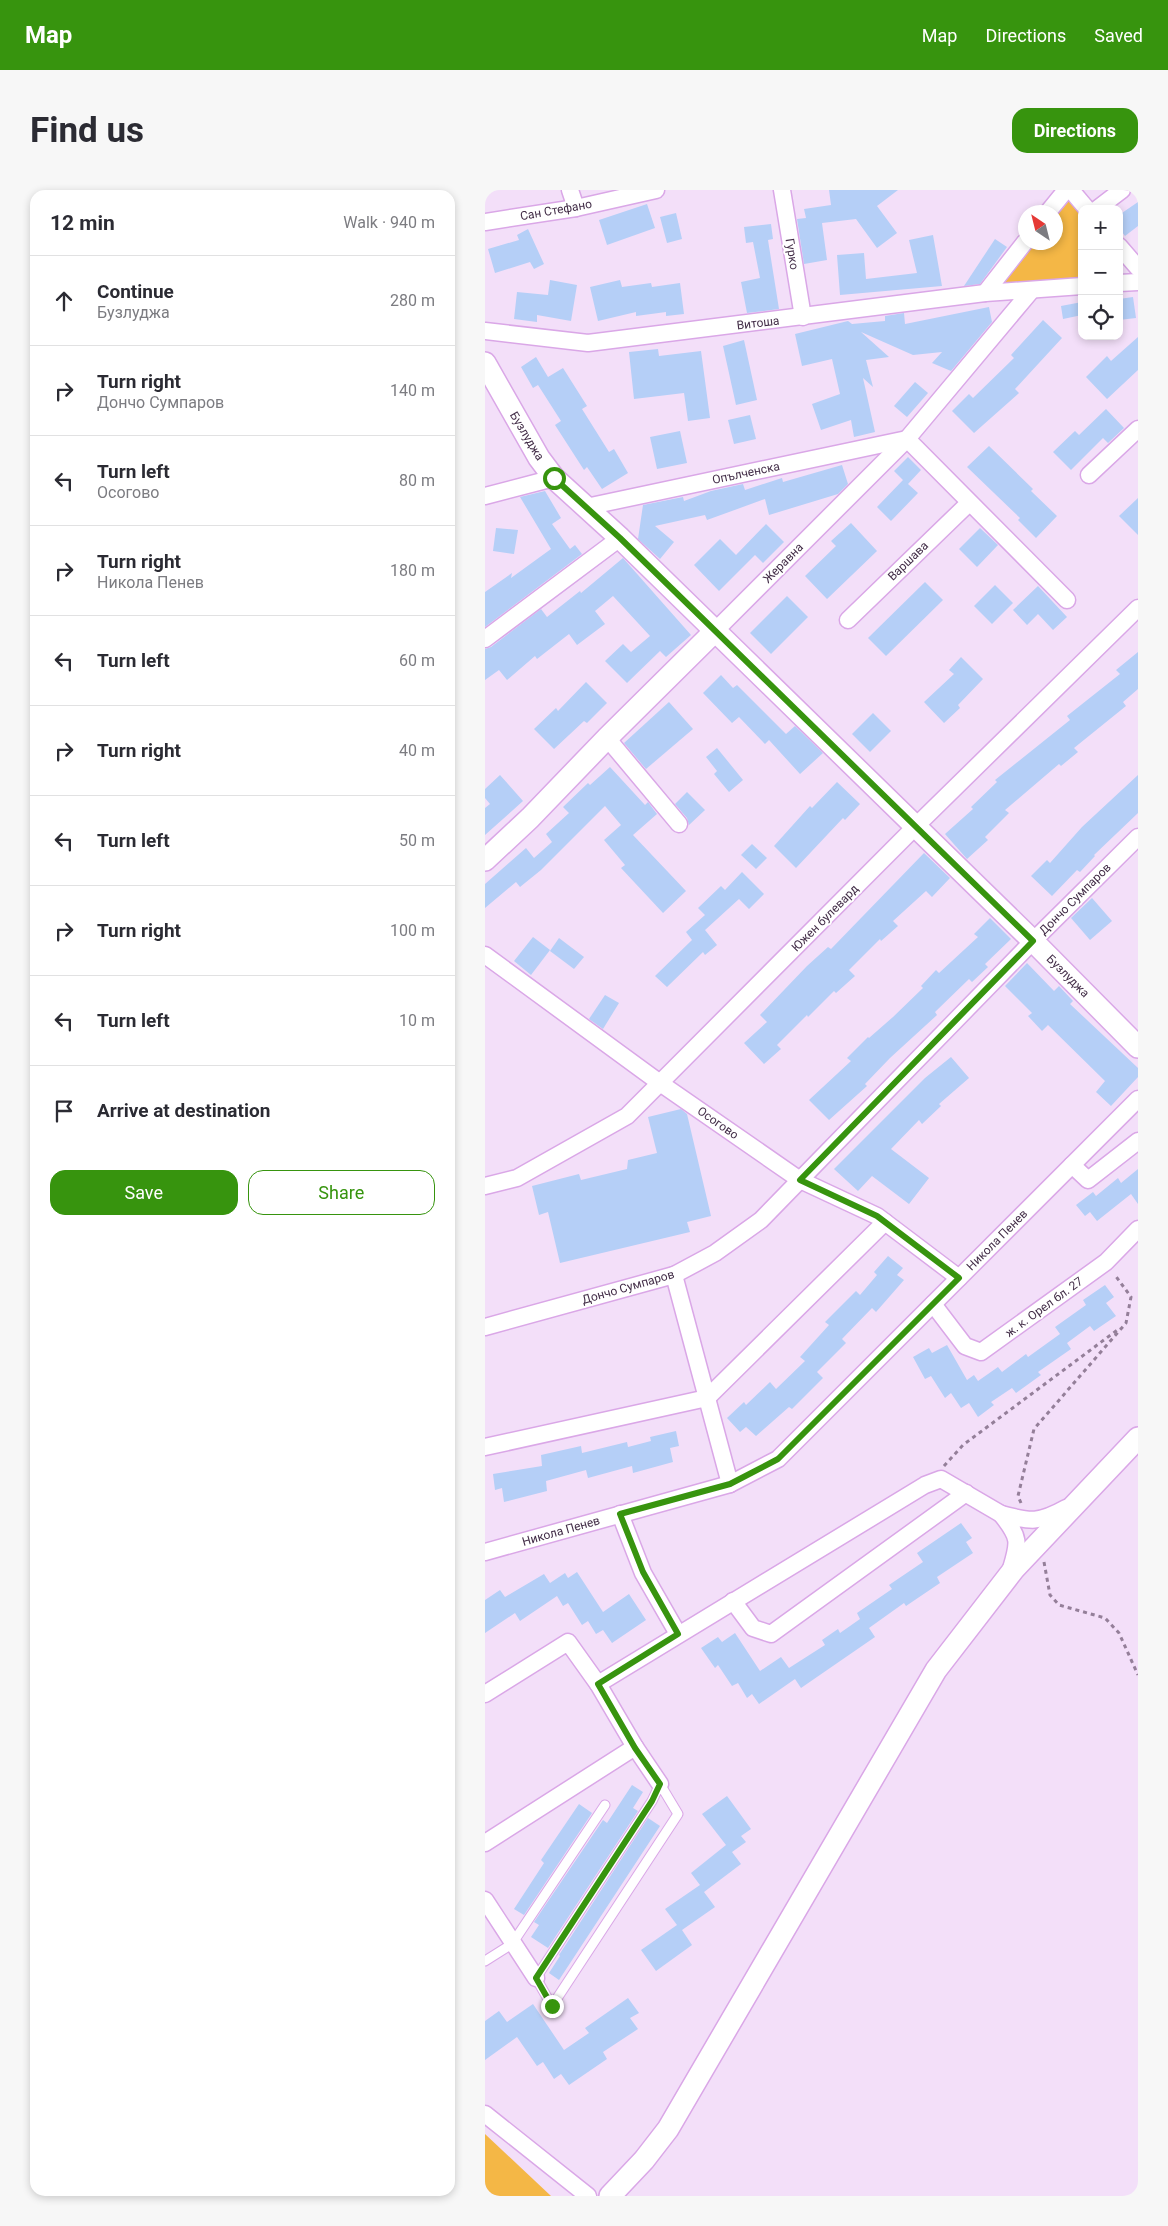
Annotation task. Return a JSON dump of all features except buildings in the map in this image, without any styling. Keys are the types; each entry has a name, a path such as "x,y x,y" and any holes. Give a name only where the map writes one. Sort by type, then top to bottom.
{"street":[{"path":"570,190 576,208"},
{"name":"Сан Стефано","path":"485,222 576,208 656,190"},
{"name":"Гурко","path":"782,190 803,317"},
{"path":"1054,205 1066,190"},
{"path":"1071,190 1084,205"},
{"path":"1102,205 1122,190"},
{"path":"985,293 1019,250"},
{"path":"1122,250 1138,268"},
{"path":"1123,283 1138,282"},
{"path":"1031,291 1078,286"},
{"name":"Витоша","path":"485,331 588,343 985,293 1031,291"},
{"name":"Жеравна","path":"485,860 530,818 607,738 907,439 1031,291"},
{"name":"Бузлуджа","path":"485,363 539,458 554,478 620,538 1033,941 1138,1047"},
{"path":"1089,475 1138,429"},
{"path":"907,439 1067,600"},
{"name":"Опълченска","path":"586,507 907,439"},
{"path":"485,496 554,478"},
{"name":"Варшава","path":"848,620 969,503"},
{"path":"485,639 620,538"},
{"name":"Южен булевард","path":"485,1186 517,1178 627,1116 915,827 1138,608"},
{"path":"607,738 679,824"},
{"name":"Дончо Сумпаров","path":"485,1327 674,1275 715,1253 761,1220 1033,941 1138,837"},
{"name":"Осогово","path":"485,955 660,1083 800,1180 877,1216 959,1278"},
{"name":"Никола Пенев","path":"485,1552 730,1484 778,1459 1138,1099"},
{"path":"1072,1165 1088,1180 1138,1141"},
{"path":"485,1447 707,1398 885,1222"},
{"name":"ж. к. Орел бл. 27","path":"933,1304 965,1346 981,1352 1106,1262 1138,1229"},
{"path":"674,1275 730,1484"},
{"path":"610,2196 644,2160 668,2129 936,1670 1008,1576 1138,1438"},
{"path":"598,1684 925,1485 941,1479 1001,1514 1016,1532 1017,1549 1008,1576"},
{"path":"733,1601 753,1628 771,1634 965,1492"},
{"path":"1001,1514 1029,1520 1047,1519 1079,1500"},
{"path":"620,1514 643,1572 678,1634"},
{"path":"485,1694 568,1642 598,1684 635,1748 660,1784"},
{"path":"485,1843 635,1748"},
{"path":"486,1904 536,1978"},
{"path":"485,2114 588,2196"}],"lane":[{"path":"660,1784 678,1814 552,2006 536,1978 652,1801 660,1784"},
{"path":"485,1960 512,1944 605,1805"}],"path":[{"path":"1029,1520 1018,1496 1034,1429 1126,1323 1131,1297 1106,1262"},
{"path":"925,1485 963,1445 1126,1323"},
{"path":"1042,1539 1049,1595 1059,1605 1105,1618 1119,1633 1138,1675"}],"shaded area":[{"path":"1068,197 1078,209 1078,280 999,287 1028,250 1063,250 1062,205"},
{"path":"485,2134 551,2196 485,2196"}],"route":[{"path":"552,2006 536,1978 652,1801 660,1784 635,1748 598,1684 678,1634 643,1572 620,1514 730,1484 778,1459 959,1278 877,1216 800,1180 1033,941 620,538 554,478"}]}
